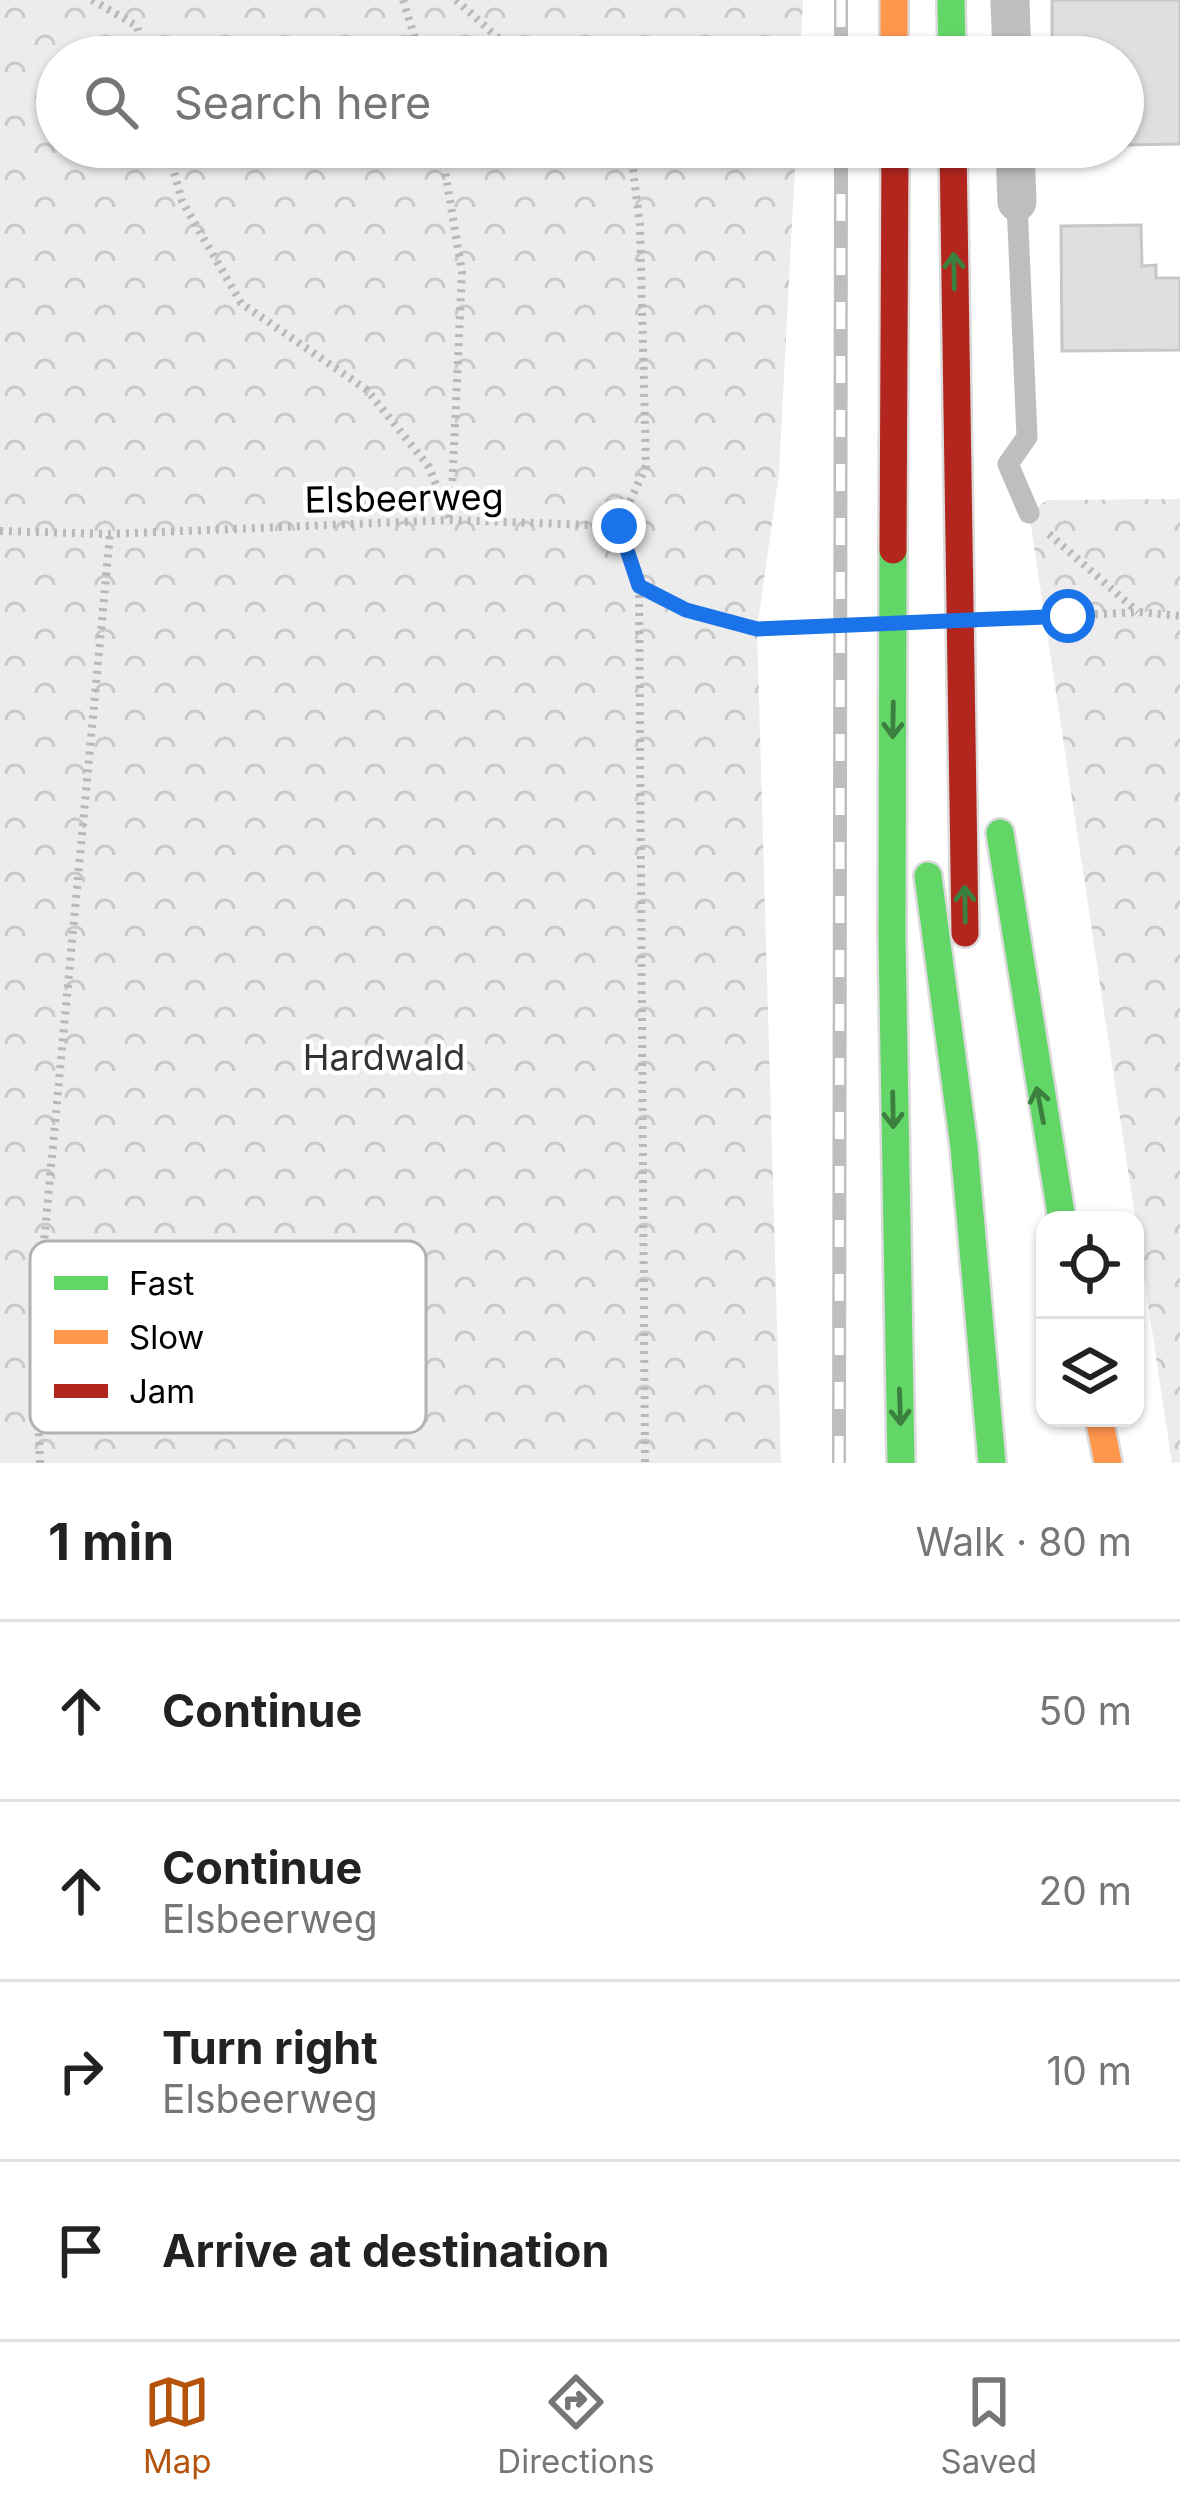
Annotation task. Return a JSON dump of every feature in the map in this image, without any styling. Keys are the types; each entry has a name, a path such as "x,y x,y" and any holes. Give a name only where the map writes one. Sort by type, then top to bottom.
{"highway":[{"path":"894,0 894,36"},
{"path":"951,0 952,36"},
{"path":"895,168 892,960 901,1463"},
{"path":"952,168 966,910 964,1147"},
{"path":"955,388 992,764"},
{"path":"896,393 922,774"},
{"path":"997,808 1034,1071 1060,1211"},
{"path":"926,845 964,1147 992,1463"},
{"path":"1101,1427 1108,1463"}],"street":[{"path":"1010,0 1011,36"},
{"path":"1016,168 1017,202"}],"lane":[{"path":"1017,202 1027,437 1008,464 1029,513"}],"path":[{"path":"92,0 137,26 140,36"},
{"path":"404,0 415,36"},
{"path":"456,0 496,36"},
{"path":"173,168 182,201 241,303 367,390 430,467 450,520"},
{"path":"445,168 462,272 450,520"},
{"path":"633,168 640,225 646,466 619,526 639,586 645,1463"},
{"path":"1029,513 1138,612"},
{"name":"Elsbeerweg","path":"0,531 110,534 450,520 619,526"},
{"path":"44,1241 110,534"},
{"path":"639,586 686,610 757,629 1138,612 1180,616"},
{"path":"39,1433 40,1463"}],"green space":[{"name":"Hardwald","path":"0,0 803,0 801,36 36,36 36,168 795,168 779,473 757,629 781,1463 0,1463"},
{"path":"1180,499 1180,1463 1172,1463 1144,1277 1144,1211 1134,1211 1029,513 1047,500"}],"building":[{"path":"1052,0 1180,0 1180,144 1144,145 1144,36 1052,36"},
{"path":"1141,225 1142,266 1156,265 1156,278 1180,278 1180,350 1062,351 1061,226"}],"railway":[{"path":"841,0 841,36"},
{"path":"839,1463 841,168"}],"traffic: fast":[{"path":"951,0 952,36"},
{"path":"893,550 892,937 901,1463"},
{"path":"1000,833 1061,1211"},
{"path":"928,876 964,1147 992,1463"}],"traffic: slow":[{"path":"894,0 894,36"},
{"path":"1101,1427 1108,1463"}],"traffic: jam":[{"path":"893,550 895,168"},
{"path":"953,168 965,933"}],"route":[{"path":"619,526 639,586 686,610 757,629 1068,616"}]}
